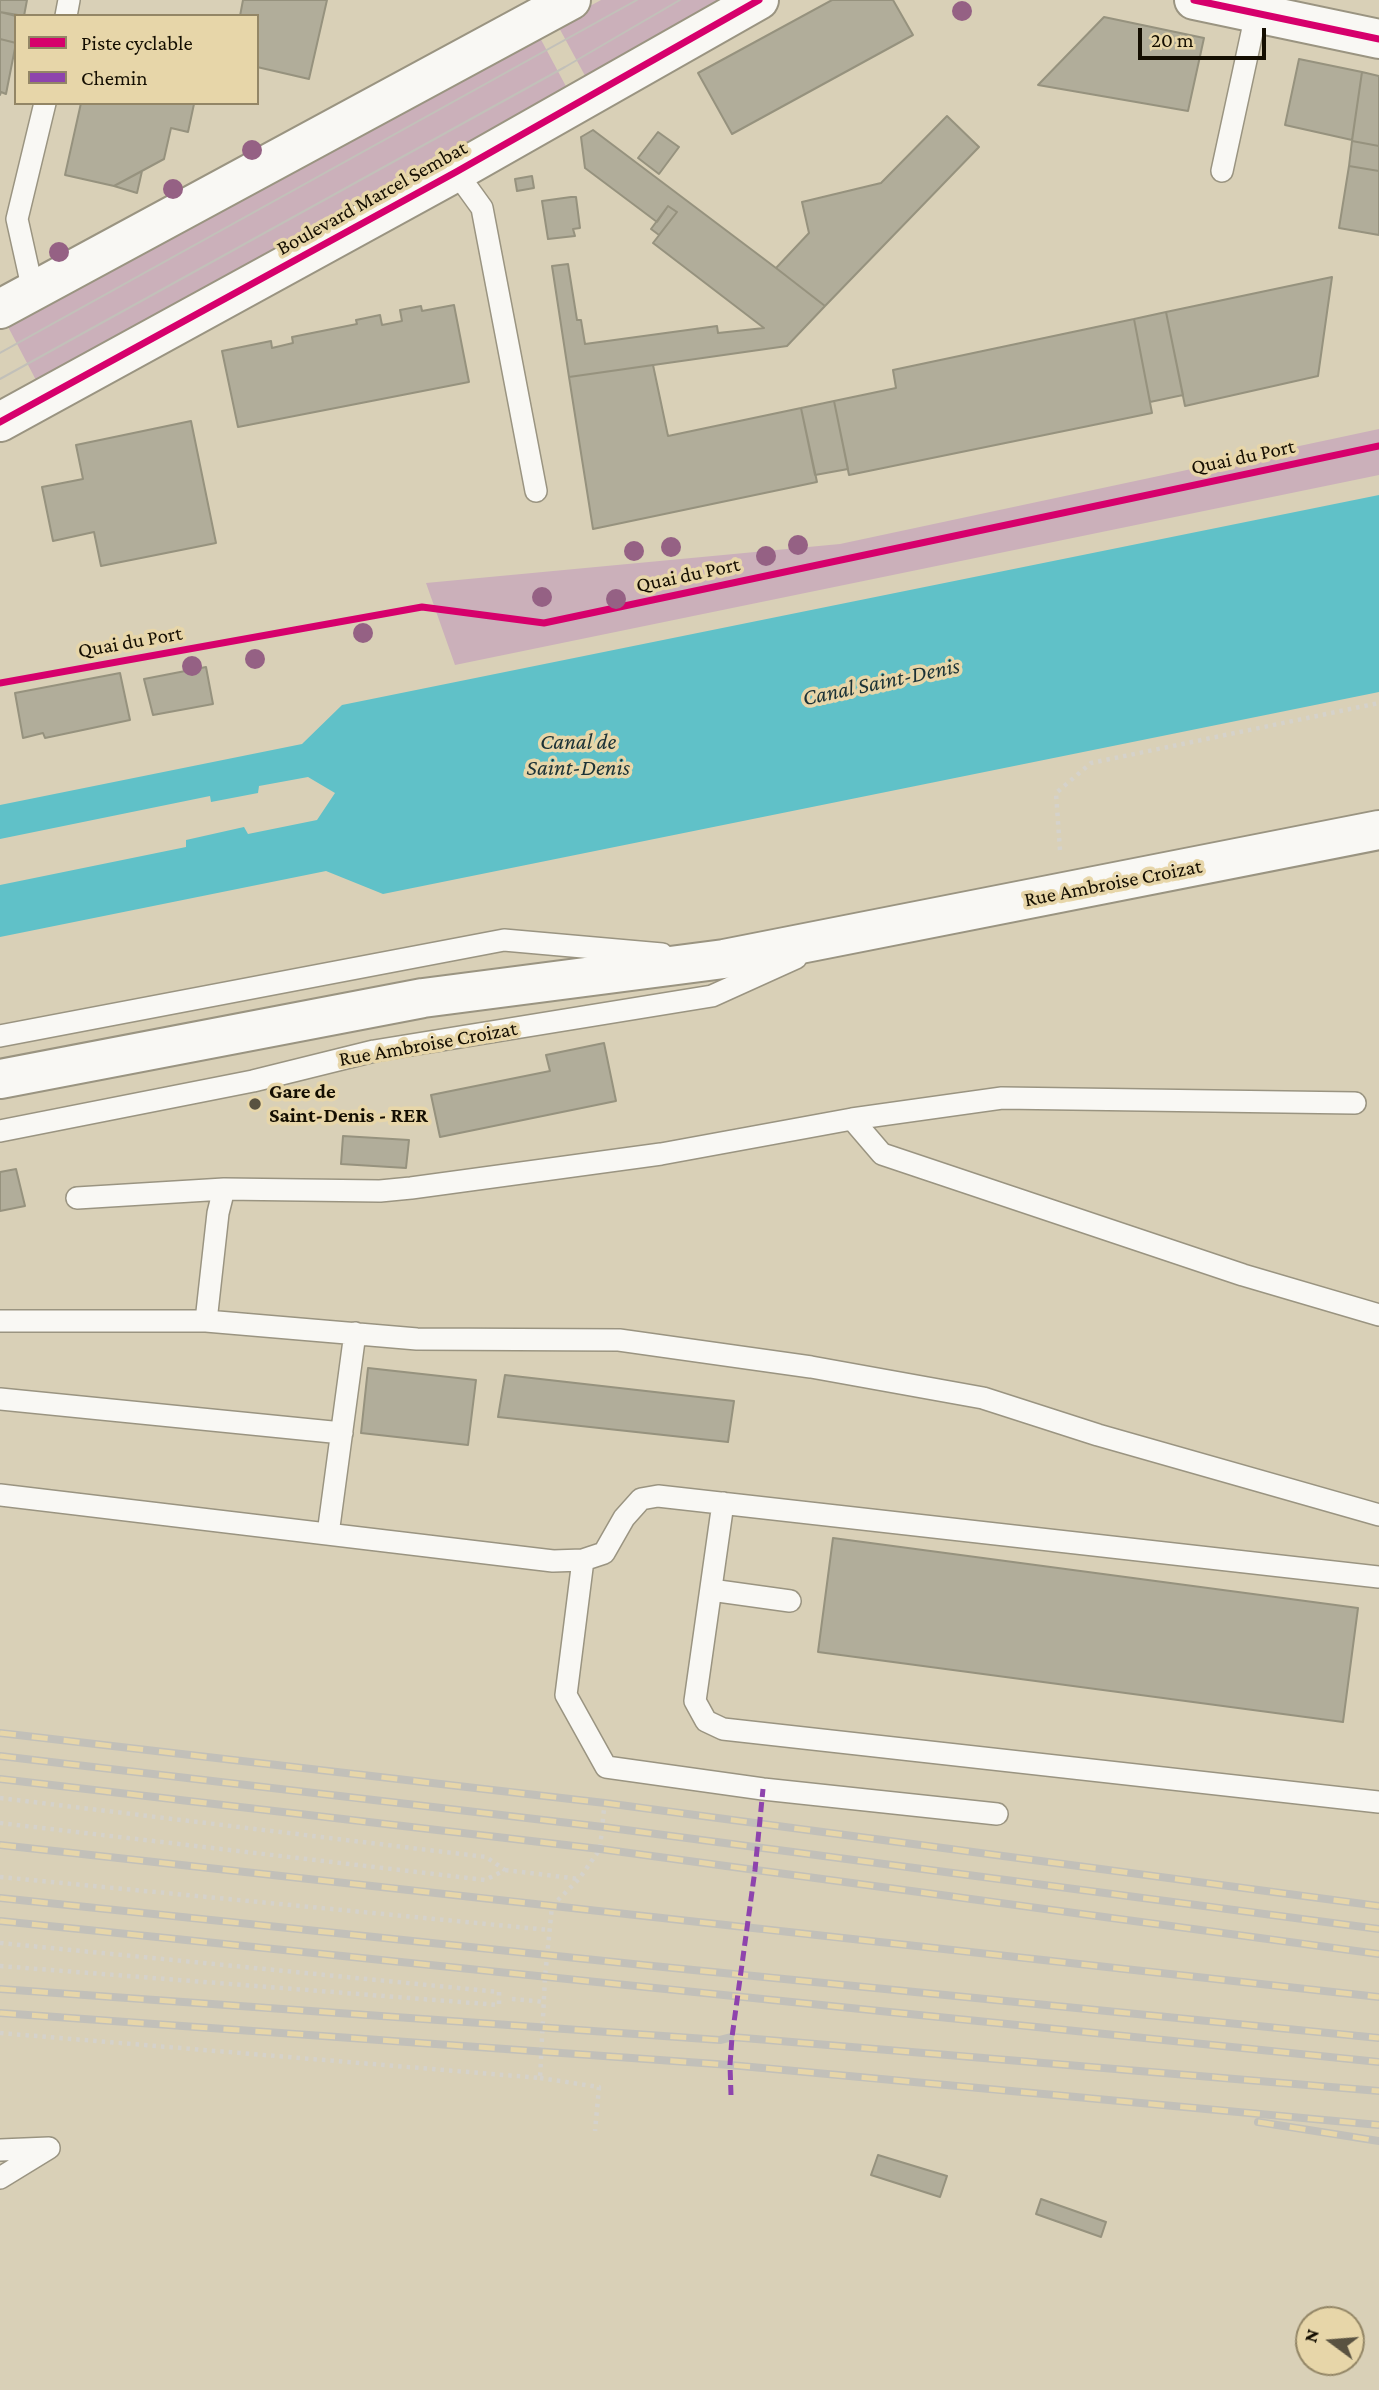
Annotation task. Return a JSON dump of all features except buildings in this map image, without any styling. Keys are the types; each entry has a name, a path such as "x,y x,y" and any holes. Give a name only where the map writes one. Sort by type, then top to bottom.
{"street":[{"path":"0,309 571,0"},
{"name":"Boulevard Marcel Sembat","path":"0,422 456,172 759,0"},
{"path":"1194,0 1379,39"},
{"name":"Rue Ambroise Croizat","path":"0,1079 423,998 724,959 1379,830"}],"lane":[{"path":"1222,171 1256,14"},
{"path":"33,291 17,219 45,105"},
{"path":"456,172 482,208 536,492"},
{"name":"Rue Ambroise Croizat","path":"0,1131 253,1081 374,1051 712,996 847,935"},
{"name":"Rue Ambroise Croizat","path":"0,1036 504,940 724,959"},
{"path":"77,1198 224,1189 380,1191 411,1188 661,1154 852,1119 1002,1098 1355,1103"},
{"path":"852,1119 882,1154 1244,1275 1379,1315"},
{"path":"205,1321 218,1213 224,1189"},
{"path":"0,1321 205,1321 417,1339 619,1340 811,1367 983,1398 1098,1435 1379,1515"},
{"path":"328,1534 355,1333"},
{"path":"0,1399 342,1433"},
{"path":"0,1495 553,1561 583,1560 604,1553 624,1518 641,1499 658,1496 1379,1577"},
{"path":"723,1503 695,1701 706,1721 723,1729 1379,1802"},
{"path":"583,1560 566,1695 606,1767 763,1789 997,1814"},
{"path":"711,1590 790,1601"},
{"path":"0,2150 50,2148 0,2178"}],"path":[{"path":"1063,893 1056,793 1091,762 1379,703"},
{"path":"540,2078 552,1906 579,1879 600,1849 606,1767"},
{"path":"0,1798 486,1857 505,1870 579,1879"},
{"path":"0,1823 485,1880 505,1870"},
{"path":"0,1877 549,1930"},
{"path":"0,1942 499,1992 499,2005 0,1966"},
{"path":"512,1999 545,2002"},
{"path":"0,2033 540,2078 600,2087 595,2131"}],"shaded area":[{"path":"601,0 745,0 589,83 557,24"},
{"path":"538,34 569,92 37,382 6,323"},
{"path":"1379,429 1379,475 455,665 426,583 840,544"}],"water":[{"name":"Canal de Saint-Denis","path":"1379,495 1379,692 383,894 326,871 0,937 0,885 186,847 186,840 244,827 248,834 317,820 335,793 308,777 259,786 258,793 211,802 210,796 0,839 0,805 302,744 342,705"}],"tram line":[{"path":"0,353 637,0"},
{"path":"0,379 565,67 680,0"}],"railway":[{"path":"0,1733 605,1803 1379,1906"},
{"path":"0,1756 603,1827 1379,1929"},
{"path":"0,1779 600,1849 1379,1954"},
{"path":"0,1845 1379,1997"},
{"path":"0,1898 1379,2038"},
{"path":"0,1921 1379,2062"},
{"path":"0,1989 720,2040 732,2037 1379,2091"},
{"path":"0,2013 730,2065 1379,2125"},
{"path":"1258,2122 1379,2141"}],"marked path":[{"path":"731,2095 732,2037 755,1870 763,1789"}],"cycle path":[{"path":"0,422 456,172 759,0"},
{"path":"1194,0 1379,39"},
{"name":"Quai du Port","path":"0,683 422,607 544,623 1379,446"}],"place":[{"name":"Gare de Saint-Denis - RER","path":"255,1104"}],"water label":[{"name":"Canal Saint-Denis","path":"881,682"}]}
